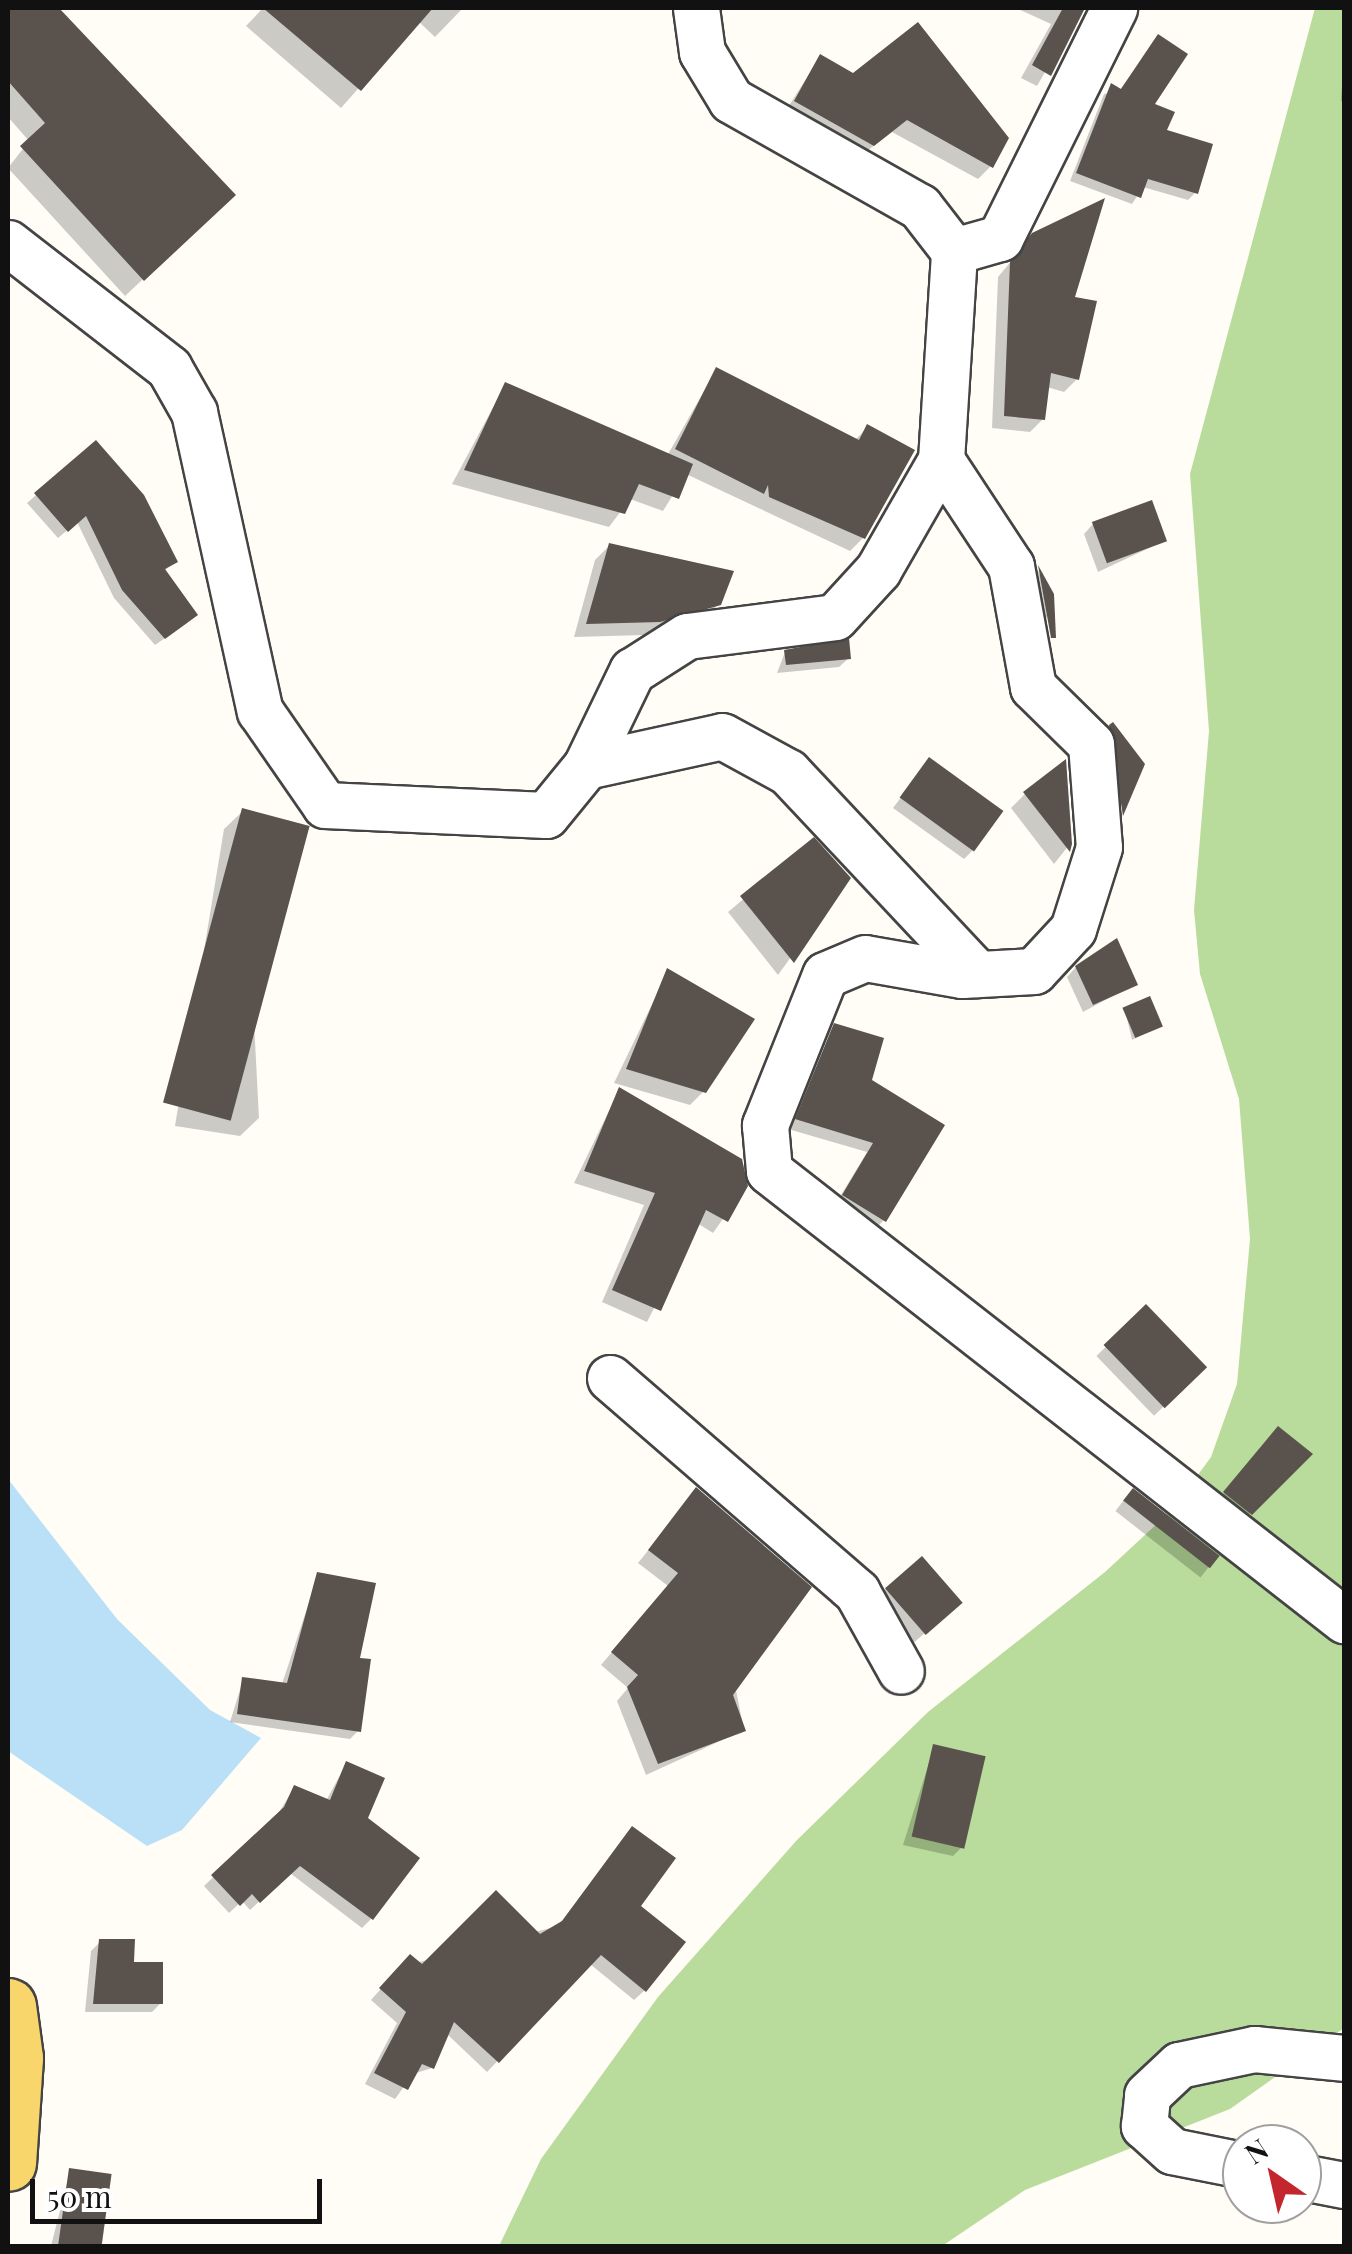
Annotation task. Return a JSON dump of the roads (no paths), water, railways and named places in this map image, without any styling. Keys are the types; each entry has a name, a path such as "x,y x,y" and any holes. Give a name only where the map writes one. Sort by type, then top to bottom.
{"main road":[{"path":"8,2006 8,2163"}],"street":[{"path":"8,242 169,368 194,412 260,710 324,805 546,815 586,766 632,671 687,636 836,617 878,570 941,460 954,251 920,207 731,100 702,52 696,8"},
{"path":"954,251 1000,238 1114,8"},
{"path":"941,460 1011,566 1032,687 1092,744 1099,847 1074,929 1034,971 978,974 865,958 825,975 765,1125 768,1170 1344,1620"},
{"path":"586,766 722,736 788,772 978,974"},
{"path":"610,1378 857,1592 901,1671"},
{"path":"1222,2161 1172,2151 1144,2126 1147,2096 1178,2065 1254,2049 1344,2058"}],"water":[{"path":"8,1479 117,1619 210,1710 261,1738 182,1830 147,1846 8,1751"}]}
